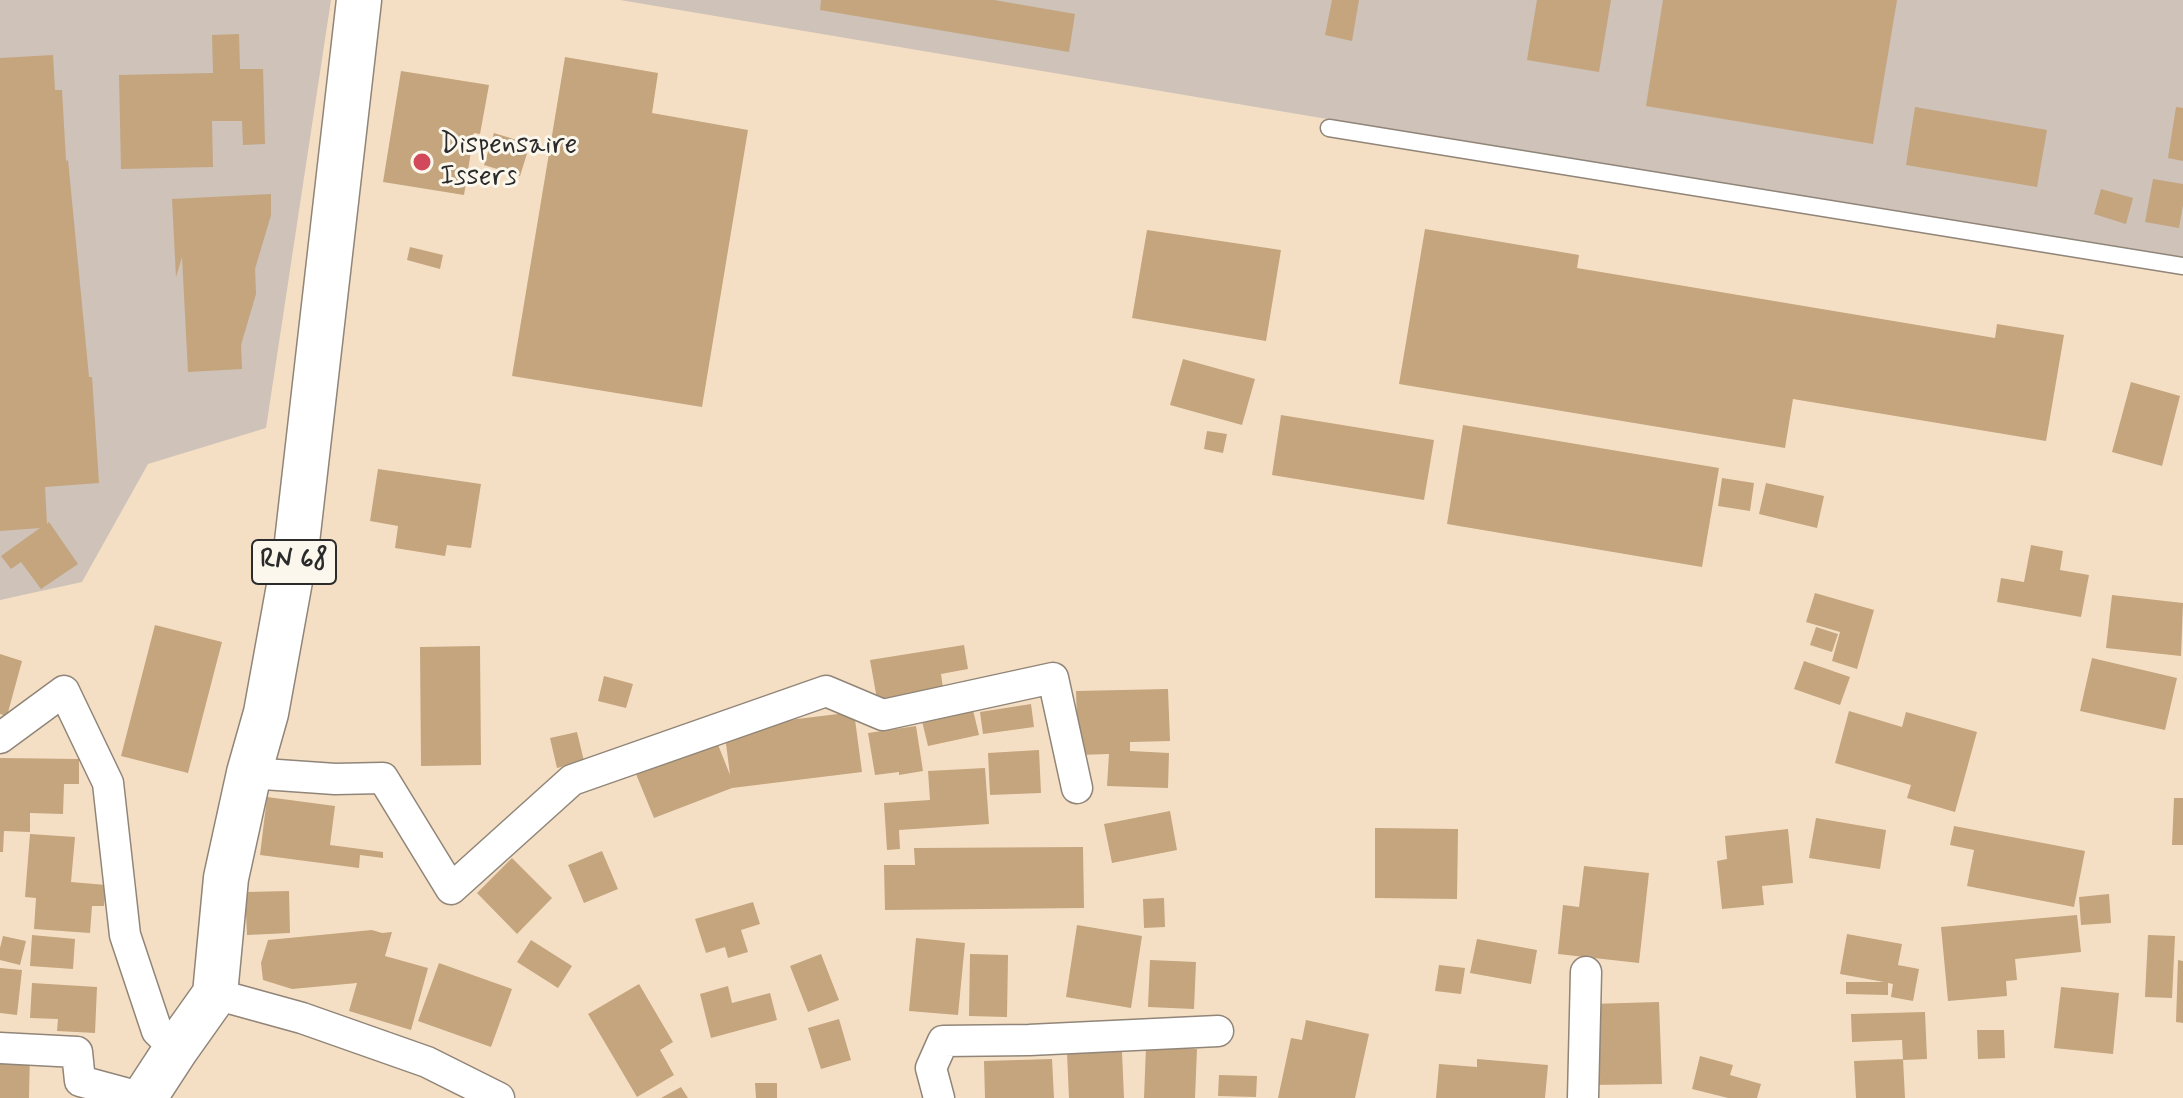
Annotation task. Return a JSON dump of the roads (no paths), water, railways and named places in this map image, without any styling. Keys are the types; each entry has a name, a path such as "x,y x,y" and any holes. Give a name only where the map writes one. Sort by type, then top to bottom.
{"main road":[{"name":"RN 68","path":"144,1098 215,994 226,878 266,713 297,542 359,0"}],"street":[{"path":"249,773 335,779 383,778 451,889 572,780 826,691 883,715 1053,678 1077,788"},
{"path":"0,738 64,691 108,783 125,935 157,1031 176,1049"},
{"path":"1583,1098 1586,972"},
{"path":"215,994 302,1018 427,1062 499,1098"},
{"path":"939,1098 931,1068 943,1041 1218,1031"},
{"path":"0,1048 77,1052 80,1081 144,1098"}],"lane":[{"path":"1329,128 2183,266"}],"place":[{"name":"Dispensaire Issers","path":"422,162"}]}
